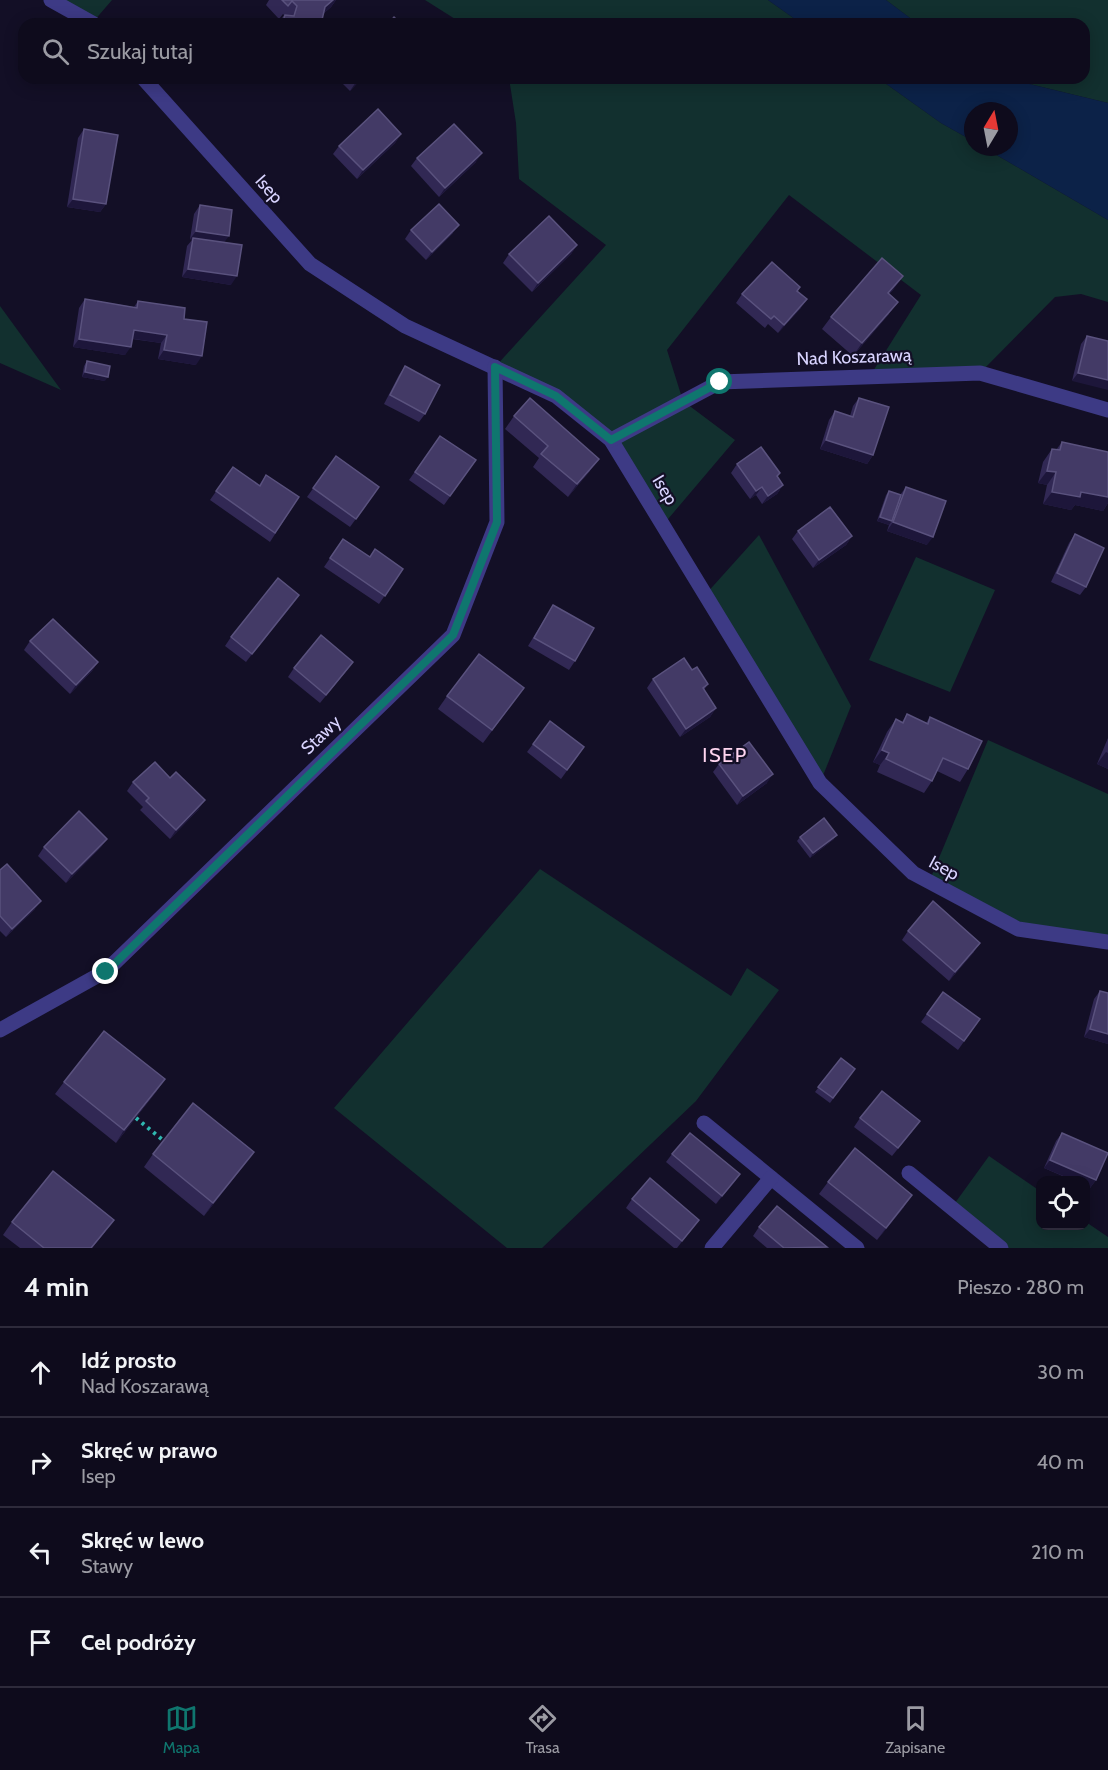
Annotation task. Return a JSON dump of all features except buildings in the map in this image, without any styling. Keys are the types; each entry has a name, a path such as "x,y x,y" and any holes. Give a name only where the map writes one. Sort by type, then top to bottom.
{"street":[{"path":"51,0 83,18"},
{"name":"Isep","path":"148,84 310,264 405,326 556,396 611,440 820,783 913,873 1018,929 1108,942"},
{"name":"Stawy","path":"0,1030 106,972 453,635 497,522 495,367"},
{"name":"Nad Koszarawą","path":"611,440 720,382 980,373 1108,410"},
{"path":"704,1123 857,1248"},
{"path":"909,1173 1001,1248"},
{"path":"712,1248 771,1178"}],"path":[{"path":"135,1118 164,1141"}],"green space":[{"path":"51,0 112,0 96,18 85,18"},
{"path":"425,0 768,0 794,18 454,18"},
{"path":"886,0 1108,0 1108,103 1030,84 1090,84 1090,18 910,18"},
{"path":"510,84 886,84 941,123 964,136 964,156 998,156 1108,220 1108,302 1081,294 1055,297 980,373 870,376 921,295 789,195 667,350 683,401 735,440 663,525 611,440 556,396 495,367 606,245 519,179 516,123"},
{"path":"0,306 61,390 0,363"},
{"path":"759,535 851,706 820,783 705,595"},
{"path":"916,557 995,590 950,692 869,660"},
{"path":"988,740 1108,794 1108,942 1018,929 929,882"},
{"path":"540,869 731,996 747,968 779,990 696,1101 542,1248 507,1248 334,1108"},
{"path":"989,1156 1036,1188 1036,1230 1090,1230 1090,1225 1108,1237 1108,1248 1009,1248 955,1203"}],"water":[{"path":"768,0 886,0 910,18 794,18"},
{"path":"886,84 1030,84 1108,103 1108,220 998,156 1018,156 1018,102 964,102 964,136 941,123"}],"district":[{"name":"ISEP","path":"725,755"}],"route":[{"path":"106,972 453,635 497,522 495,367 556,396 611,440 720,382"}]}
